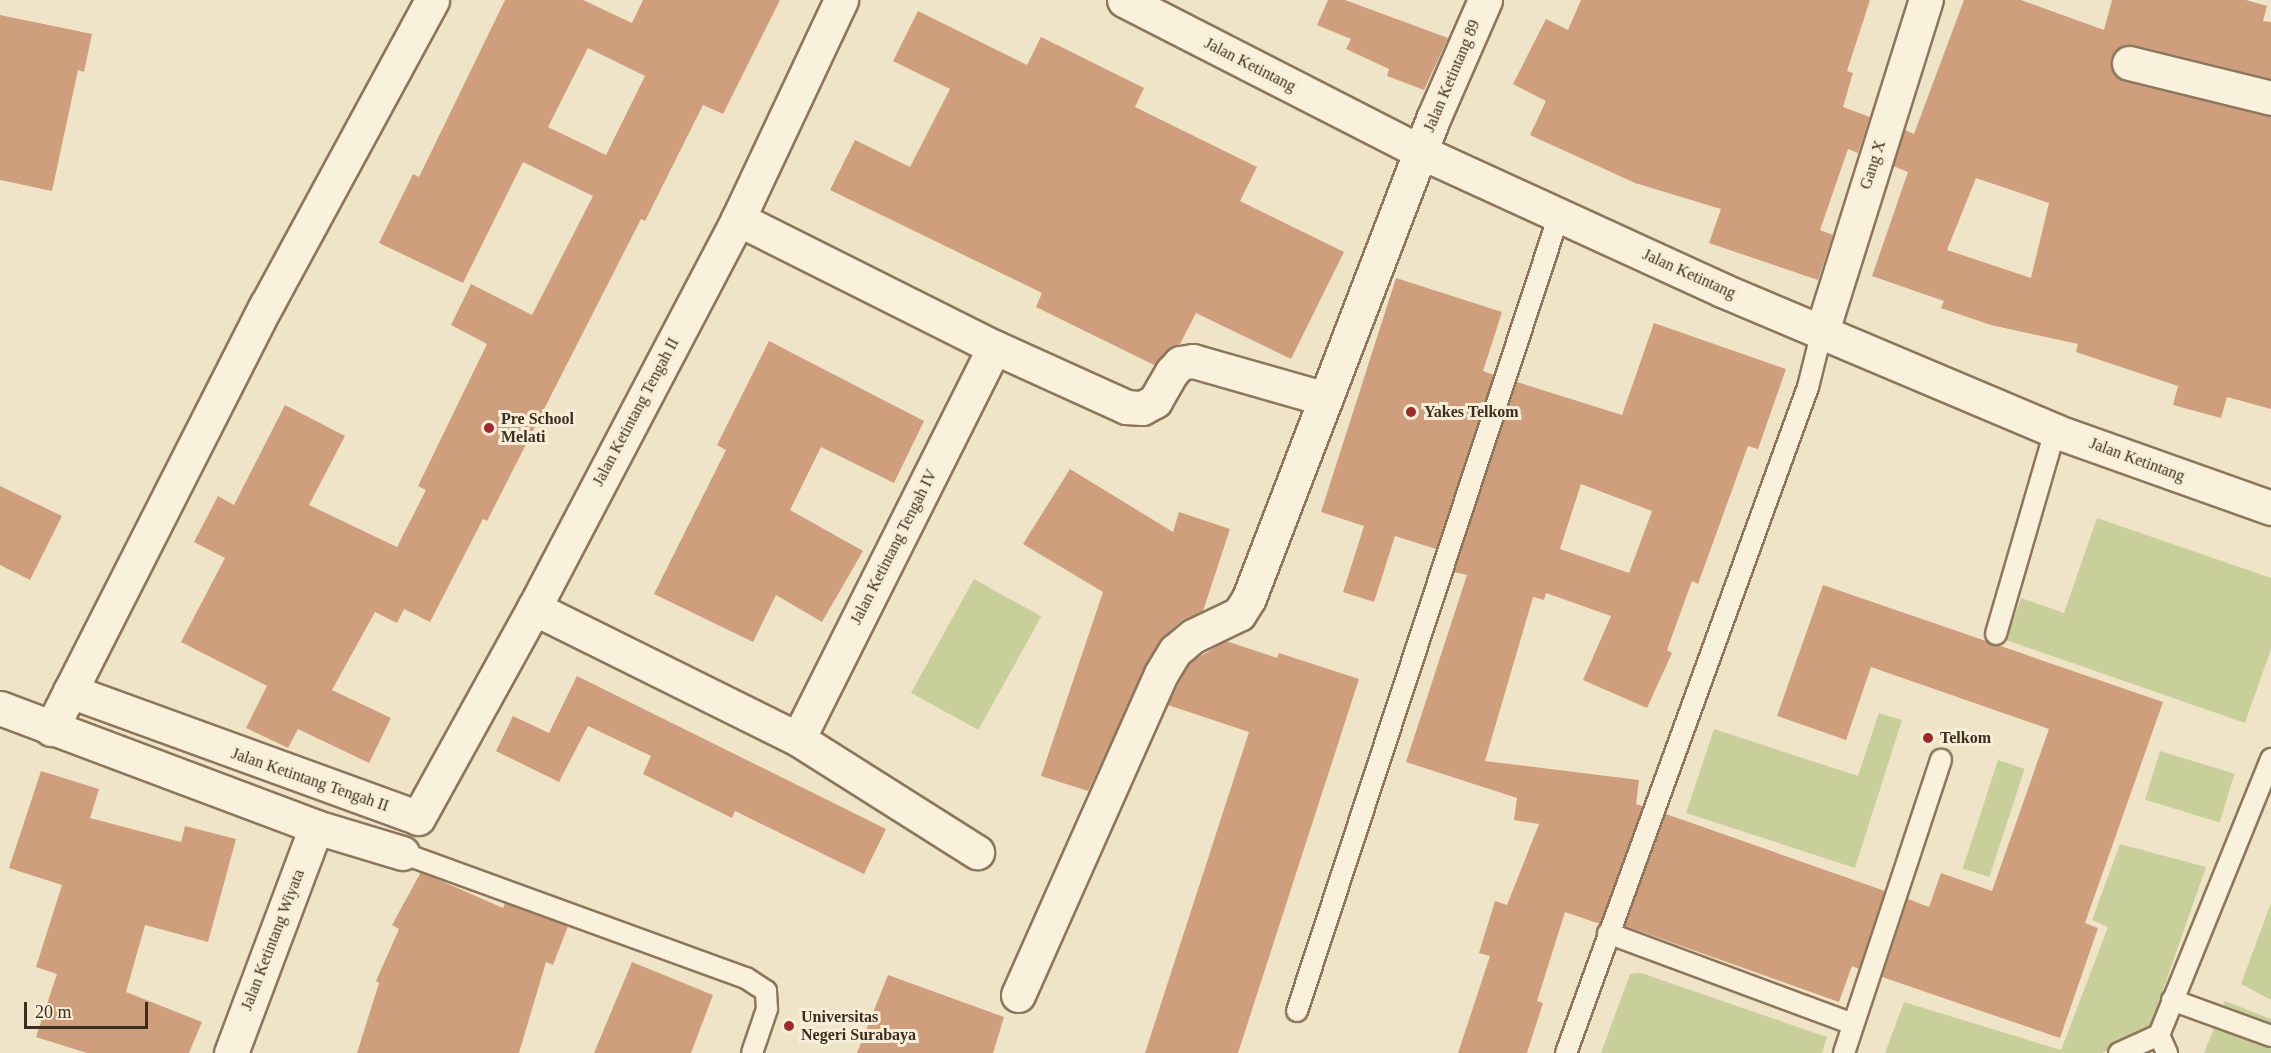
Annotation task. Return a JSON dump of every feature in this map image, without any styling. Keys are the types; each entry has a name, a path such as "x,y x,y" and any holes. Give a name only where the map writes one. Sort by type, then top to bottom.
{"street":[{"path":"51,729 266,306 432,0"},
{"name":"Jalan Ketintang Tengah II","path":"70,692 418,818 534,608 738,219 841,0"},
{"name":"Jalan Ketintang","path":"1124,0 1421,152 1559,215 2055,431 2271,508"},
{"name":"Jalan Ketintang 89","path":"1018,995 1170,658 1192,636 1239,614 1249,598 1421,152 1485,0"},
{"name":"Gang X","path":"1822,331 1926,0"},
{"path":"2129,63 2271,98"},
{"path":"738,219 994,347 1126,407 1142,408 1155,400 1180,363 1193,361 1326,399"},
{"name":"Jalan Ketintang Tengah IV","path":"798,739 994,347"},
{"path":"534,608 798,739 977,852"},
{"path":"0,708 51,729 316,826 402,853"},
{"name":"Jalan Ketintang Wiyata","path":"231,1053 316,826"}],"lane":[{"path":"1297,1011 1559,215"},
{"path":"1566,1053 1808,387 1822,331"},
{"path":"1996,633 2055,431"},
{"path":"2167,1053 2159,1035 2271,759"},
{"path":"1844,1053 1941,760"},
{"path":"402,853 746,978 766,991 767,1009 753,1053"},
{"path":"1608,933 1853,1024"},
{"path":"2172,1000 2271,1036"},
{"path":"2119,1053 2159,1035"}],"green space":[{"path":"2097,518 2271,578 2271,649 2245,723 2006,640 2021,598 2064,613"},
{"path":"974,579 1041,616 978,730 911,693"},
{"path":"1879,713 1902,720 1855,868 1686,813 1714,729 1858,776"},
{"path":"2160,751 2235,774 2220,823 2145,800"},
{"path":"1998,760 2025,769 1989,877 1963,868"},
{"path":"2120,844 2206,867 2148,1033 2102,1053 1885,1053 1904,1002 2061,1050 2108,927 2092,920"},
{"path":"2271,903 2271,1000 2241,984"},
{"path":"1641,973 1827,1037 1822,1053 1601,1053 1630,974"},
{"path":"2225,1001 2271,1019 2271,1053 2204,1053"}],"building":[{"path":"505,0 583,0 632,23 643,0 780,0 723,114 703,105 645,221 641,219 487,521 483,519 430,622 404,609 397,623 375,612 332,690 391,718 369,763 298,729 288,748 246,728 267,686 181,642 225,558 194,542 218,496 234,505 285,405 345,436 309,505 397,547 426,490 418,486 487,344 451,325 471,284 532,315 593,196 523,162 463,283 379,243 413,174 419,177","holes":["588,48 645,76 606,155 548,127"]},
{"path":"1328,0 1345,0 1448,38 1424,90 1387,76 1389,69 1346,49 1351,39 1317,25"},
{"path":"1581,0 1870,0 1847,71 1853,73 1843,107 1870,117 1858,153 1848,149 1820,230 1833,235 1818,280 1709,243 1721,209 1635,183 1530,135 1546,101 1513,84 1546,19 1568,30"},
{"path":"1964,0 2021,0 2104,30 2112,0 2246,0 2267,6 2263,21 2271,22 2271,79 2133,45 2116,50 2111,59 2116,76 2125,81 2271,116 2271,409 2227,397 2221,418 2173,405 2178,386 2076,352 2078,344 1991,325 1941,308 1944,301 1872,276 1908,172 1893,166 1905,130 1914,134","holes":["1976,178 2049,203 2031,278 1947,250"]},
{"path":"918,11 1027,65 1041,37 1144,88 1135,107 1257,167 1240,201 1344,252 1291,359 1196,313 1180,344 1166,351 1154,365 1036,307 1042,293 830,190 855,140 910,167 950,89 893,61"},
{"path":"0,15 92,34 84,72 78,70 52,191 0,180"},
{"name":"Yakes Telkom","path":"1396,278 1502,312 1483,371 1494,375 1436,549 1395,536 1374,602 1343,592 1364,526 1321,512"},
{"path":"1654,323 1786,369 1758,449 1748,446 1698,584 1692,581 1667,650 1672,653 1647,708 1583,680 1611,616 1546,593 1544,600 1533,597 1485,761 1639,780 1636,804 1643,806 1600,924 1565,912 1537,1001 1543,1003 1527,1053 1458,1053 1490,956 1479,953 1495,901 1507,905 1539,824 1514,820 1517,798 1406,762 1467,575 1454,572 1517,382 1622,415","holes":["1581,484 1652,511 1629,573 1560,549"]},
{"path":"769,341 924,421 894,483 821,447 790,510 863,551 822,622 776,595 753,642 654,594 726,450 717,445"},
{"path":"1070,469 1173,532 1179,512 1230,529 1203,611 1181,621 1159,641 1088,791 1041,776 1103,592 1023,544"},
{"path":"0,486 62,516 30,580 0,565"},
{"path":"1823,585 2163,702 2085,923 2098,928 2060,1038 1882,977 1908,899 1929,907 1941,873 1992,891 2049,729 1871,667 1846,740 1777,716"},
{"path":"1226,641 1277,658 1279,653 1359,679 1238,1053 1145,1053 1249,732 1168,705 1189,663"},
{"path":"577,676 886,829 864,874 735,811 732,818 643,774 651,756 588,726 559,782 496,751 513,716 549,733"},
{"path":"41,771 99,789 90,818 181,842 185,826 236,839 208,942 145,925 126,992 202,1022 189,1053 87,1053 36,1037 57,974 36,967 62,885 9,868"},
{"path":"1666,814 1885,891 1859,969 1852,966 1839,1002 1625,926"},
{"path":"421,872 503,908 505,903 568,926 553,965 546,962 519,1053 357,1053 379,983 376,981 399,929 392,925"},
{"path":"632,962 713,995 691,1053 594,1053"},
{"path":"888,975 1004,1017 993,1053 857,1053"}],"place":[{"name":"Yakes Telkom","path":"1411,412"},
{"name":"Pre School Melati","path":"489,428"},
{"name":"Telkom","path":"1928,738"},
{"name":"Universitas Negeri Surabaya","path":"789,1026"}]}
